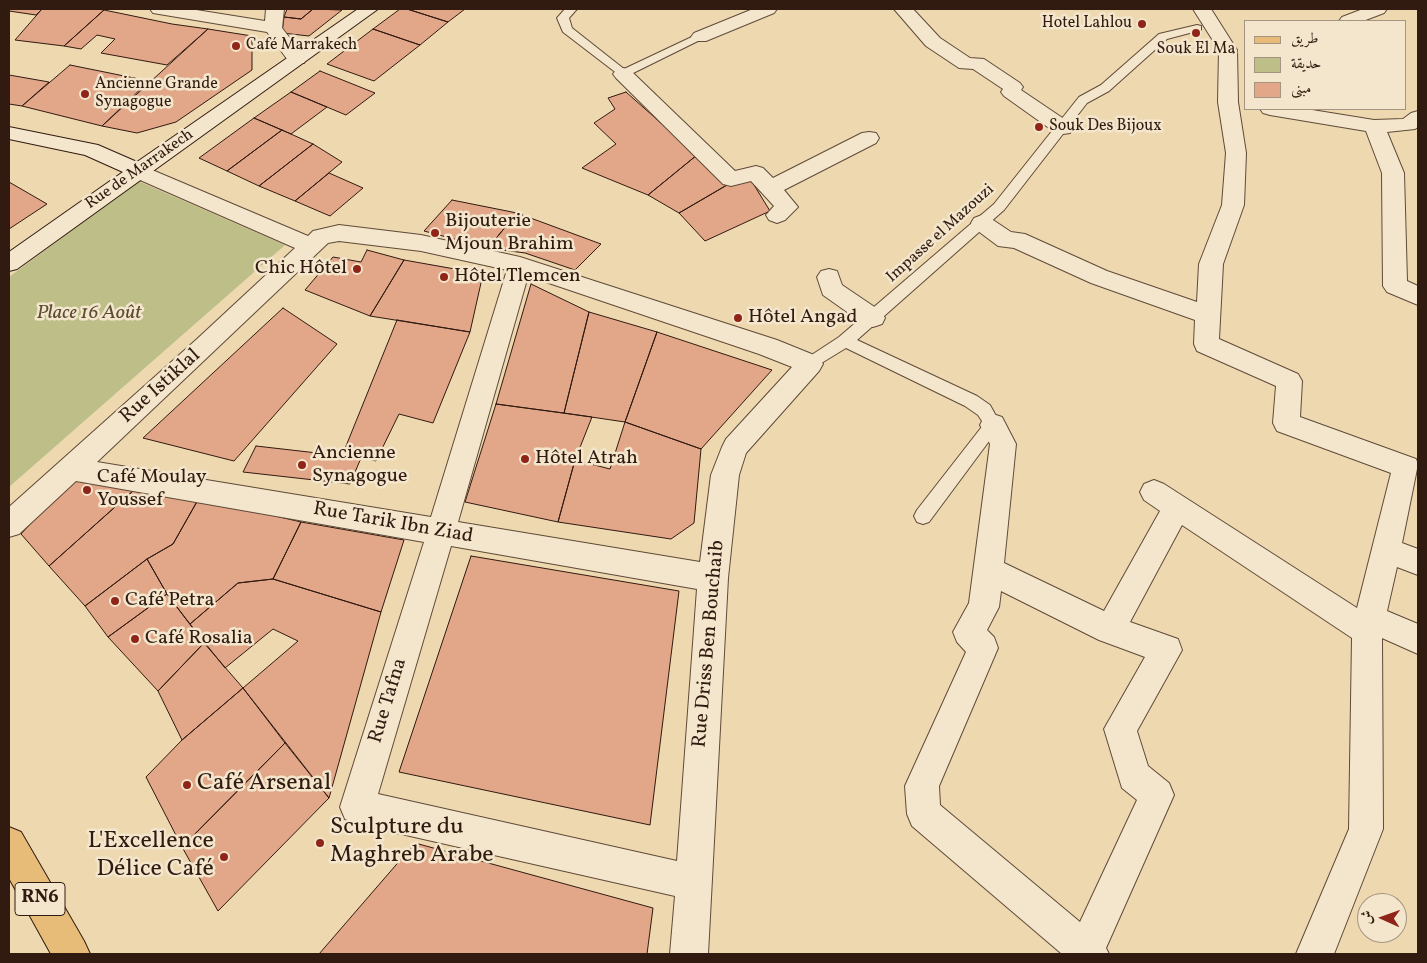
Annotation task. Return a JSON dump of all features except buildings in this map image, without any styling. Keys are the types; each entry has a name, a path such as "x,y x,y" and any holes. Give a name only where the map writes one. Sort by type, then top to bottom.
{"main road":[{"name":"RN6","path":"9,844 71,954"}],"street":[{"path":"159,9 273,28"},
{"path":"274,9 273,28 297,59"},
{"name":"Rue de Marrakech","path":"9,263 368,9"},
{"path":"700,37 768,9"},
{"path":"903,9 932,42 966,64 977,63 1013,87 1011,92 1063,128"},
{"path":"1202,9 1228,50 1237,103 1233,205 1211,264 1206,344 1289,381 1286,423 1406,467 1411,481 1386,550 1369,625 1366,829 1315,954"},
{"path":"1350,20 1378,9"},
{"path":"623,74 731,179 756,173 787,206 776,215"},
{"path":"1276,110 1374,126 1408,125 1418,117"},
{"path":"1374,126 1393,173 1395,286 1418,296"},
{"path":"9,133 91,150 310,246"},
{"path":"770,188 868,138"},
{"path":"982,223 1006,240 1017,240 1100,277 1208,315"},
{"name":"Rue Istiklal","path":"9,525 206,346 321,237 339,234 373,236 421,243 520,265 768,347 810,364"},
{"name":"Rue Tafna","path":"520,265 442,532 357,806 693,882"},
{"path":"829,277 831,290 872,318"},
{"name":"Rue Driss Ben Bouchaib","path":"689,954 714,578 725,475 735,447 810,364"},
{"path":"989,570 1110,630 1167,650 1120,729 1134,776 1157,795 1088,953 924,814 922,786 983,648 968,632 984,607 989,570 1003,444 993,425"},
{"name":"Rue Tarik Ibn Ziad","path":"72,469 714,578"},
{"path":"1110,630 1165,500 1369,625 1418,639"},
{"path":"1386,550 1418,562"}],"lane":[{"path":"571,9 563,18 567,30 605,62 623,74 700,37"},
{"name":"Impasse el Mazouzi","path":"810,364 845,341 982,223 1031,170 1082,100 1105,88 1163,36 1213,25"},
{"path":"845,341 971,401 984,410 993,425 923,516"}],"green space":[{"name":"Place 16 Août","path":"138,181 285,245 9,487 9,277"}],"place":[{"name":"Hotel Lahlou","path":"1142,24"},
{"name":"Souk El Ma","path":"1196,33"},
{"name":"Café Marrakech","path":"236,46"},
{"name":"Ancienne Grande Synagogue","path":"85,94"},
{"name":"Souk Des Bijoux","path":"1039,127"},
{"name":"Bijouterie Mjoun Brahim","path":"435,233"},
{"name":"Chic Hôtel","path":"357,269"},
{"name":"Hôtel Tlemcen","path":"444,277"},
{"name":"Hôtel Angad","path":"738,318"},
{"name":"Hôtel Atrah","path":"525,459"},
{"name":"Ancienne Synagogue","path":"302,465"},
{"name":"Café Moulay Youssef","path":"87,490"},
{"name":"Café Petra","path":"115,601"},
{"name":"Café Rosalia","path":"135,639"},
{"name":"Café Arsenal","path":"187,785"},
{"name":"Sculpture du Maghreb Arabe","path":"320,843"},
{"name":"L'Excellence Délice Café","path":"224,857"}]}
